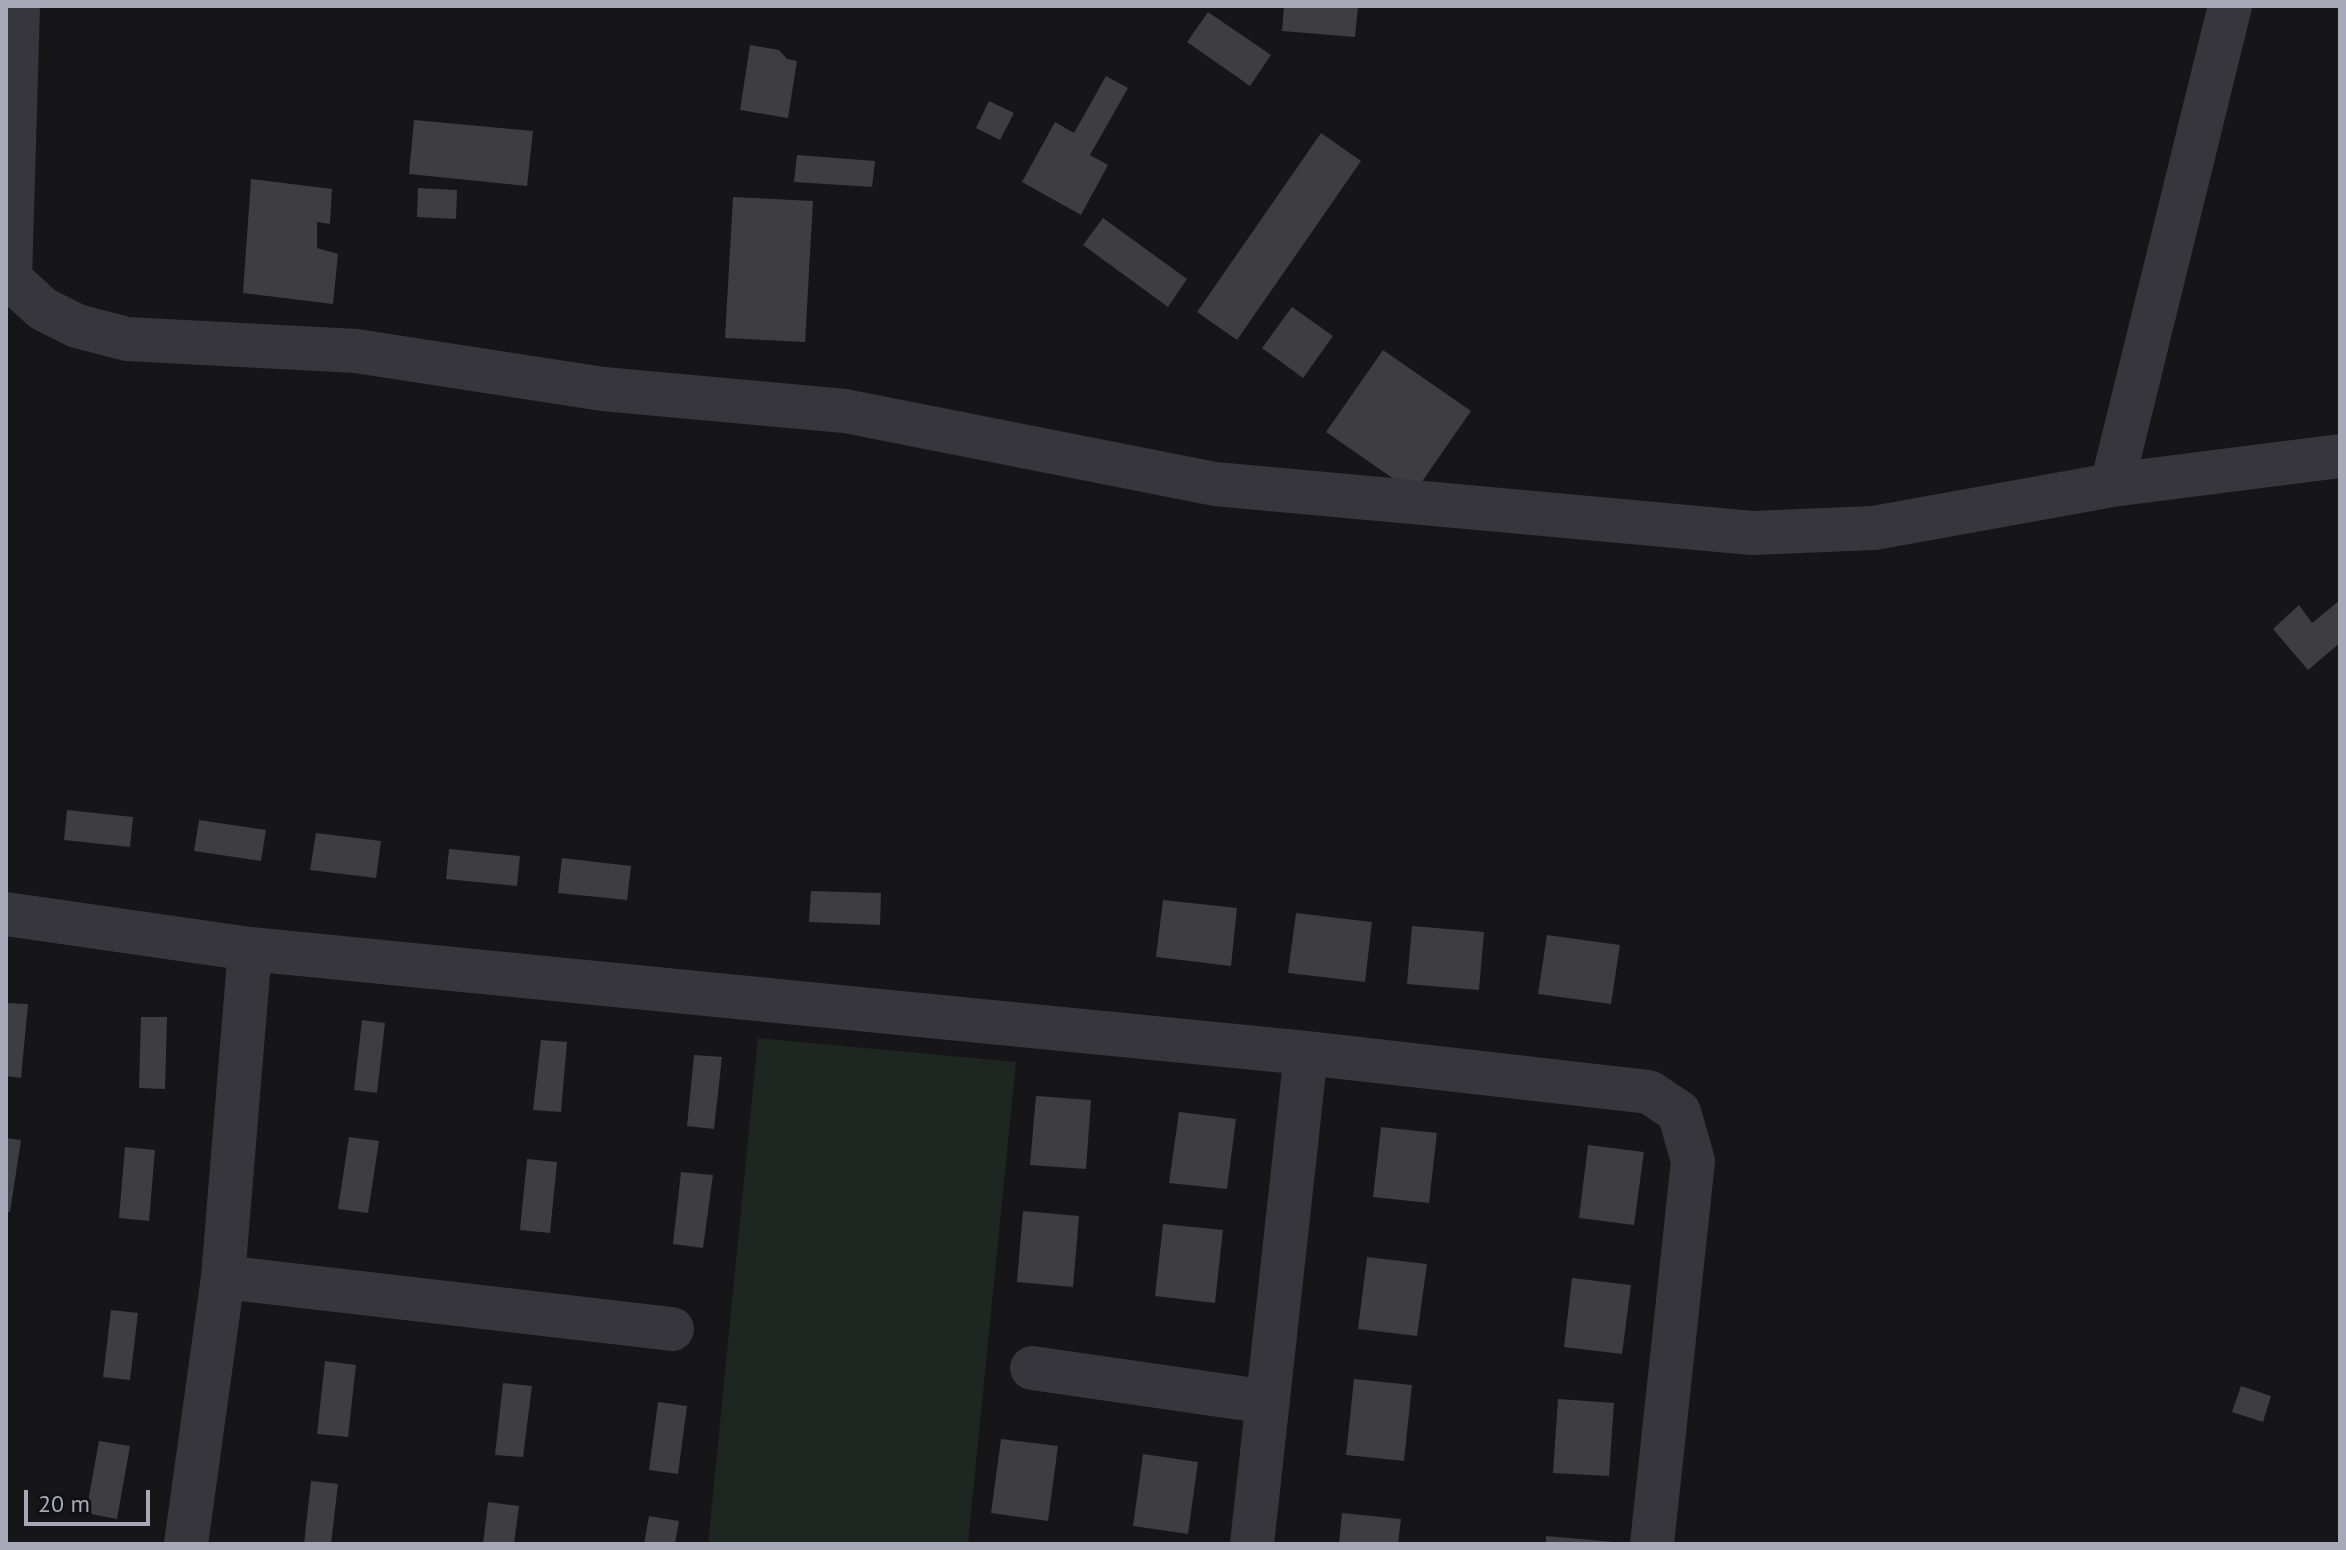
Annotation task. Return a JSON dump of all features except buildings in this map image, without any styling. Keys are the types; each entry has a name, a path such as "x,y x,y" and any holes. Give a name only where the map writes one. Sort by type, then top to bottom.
{"street":[{"path":"18,6 10,279 54,315 77,326 127,339 356,351 603,389 845,411 1215,484 1752,533 1874,528 2112,485 2340,456"},
{"path":"2112,485 2230,6"},
{"path":"6,914 250,949 1306,1053 1649,1092 1679,1112 1693,1161 1652,1544"},
{"path":"186,1544 223,1277 250,949"},
{"path":"1252,1544 1306,1053"},
{"path":"223,1277 672,1329"},
{"path":"1032,1368 1268,1402"}],"shaded area":[{"path":"758,1038 1016,1062 968,1544 708,1544"}]}
